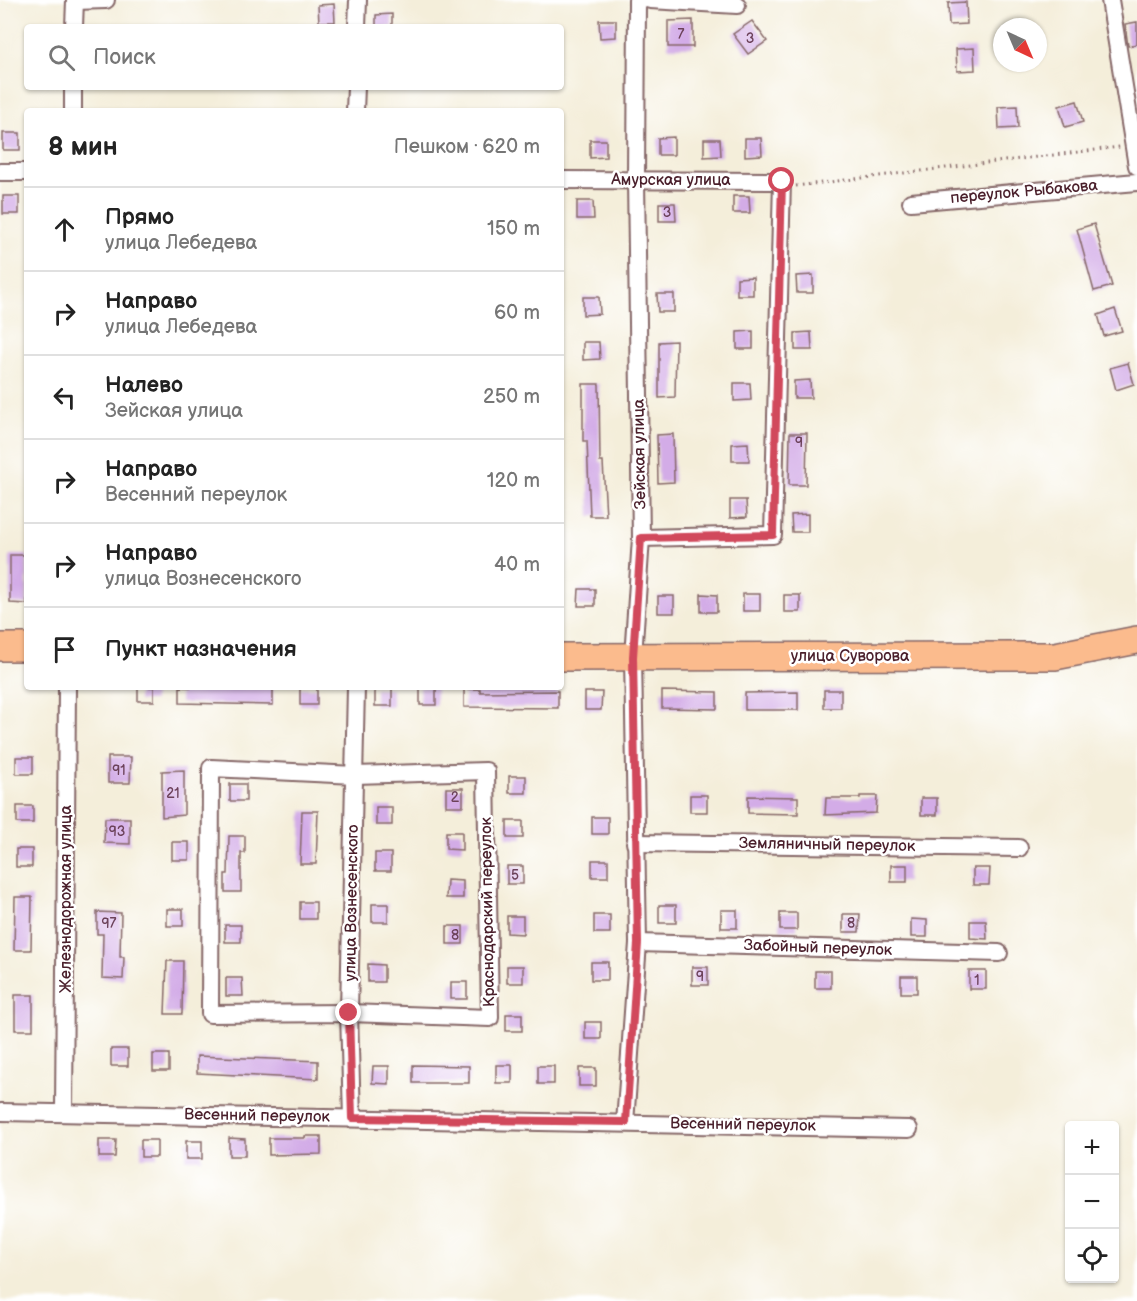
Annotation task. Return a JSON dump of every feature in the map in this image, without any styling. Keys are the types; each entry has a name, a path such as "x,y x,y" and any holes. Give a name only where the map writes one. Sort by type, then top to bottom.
{"main road":[{"name":"улица Суворова","path":"564,657 1055,656 1137,640"},
{"path":"0,648 24,647"}],"street":[{"path":"74,24 75,0 106,0"},
{"path":"357,24 358,0"},
{"name":"Зейская улица","path":"626,1122 638,943 633,657 641,538 636,180 637,0"},
{"path":"650,0 737,4"},
{"path":"1110,0 1137,166"},
{"path":"73,108 74,90"},
{"path":"356,90 356,108"},
{"path":"0,172 24,172"},
{"name":"Амурская улица","path":"564,180 782,181"},
{"path":"641,538 773,535 782,181"},
{"name":"переулок Рыбакова","path":"911,202 1137,182"},
{"name":"Железнодорожная улица","path":"64,1112 67,690"},
{"name":"улица Вознесенского","path":"352,1118 349,1013 356,690"},
{"name":"Краснодарский переулок","path":"211,768 355,775 486,771 490,1018 349,1013 210,1014 211,768"},
{"name":"Земляничный переулок","path":"635,843 1019,848"},
{"name":"Забойный переулок","path":"638,943 999,953"},
{"name":"Весенний переулок","path":"1,1112 909,1129"}],"path":[{"path":"782,181 798,187 941,167 1134,146"}],"building":[{"path":"966,2 967,24 949,25 948,3"},
{"path":"334,4 335,22 319,22 318,5"},
{"path":"392,14 392,24 376,24 376,15"},
{"path":"599,20 616,20 616,37 600,38"},
{"path":"693,20 693,47 668,47 668,21"},
{"path":"752,21 767,41 748,54 733,34"},
{"path":"1137,22 1137,44 1128,46 1125,24"},
{"path":"974,48 975,70 957,71 956,49"},
{"path":"1077,101 1083,122 1065,127 1059,106"},
{"path":"1017,106 1018,128 999,129 998,107"},
{"path":"3,133 20,133 20,150 3,150"},
{"path":"674,137 674,155 658,155 658,138"},
{"path":"745,138 761,138 762,155 745,156"},
{"path":"704,139 720,139 721,156 704,157"},
{"path":"590,140 606,140 606,157 590,158"},
{"path":"3,196 19,196 19,214 3,214"},
{"path":"733,196 749,196 750,213 733,213"},
{"path":"577,201 593,201 594,219 577,219"},
{"path":"659,203 675,203 676,221 659,221"},
{"path":"1094,224 1112,286 1094,291 1077,229"},
{"path":"813,275 813,293 797,293 796,276"},
{"path":"753,277 753,295 737,295 737,278"},
{"path":"657,294 674,294 674,312 658,312"},
{"path":"583,297 599,297 600,314 583,315"},
{"path":"1115,309 1122,331 1104,336 1098,315"},
{"path":"753,331 753,349 737,349 737,332"},
{"path":"811,332 812,350 795,350 795,333"},
{"path":"676,341 675,397 659,398 659,342"},
{"path":"583,342 599,342 600,359 583,360"},
{"path":"1128,363 1134,384 1116,390 1110,368"},
{"path":"810,380 811,398 794,398 794,381"},
{"path":"734,383 750,383 751,400 734,401"},
{"path":"583,384 599,384 600,462 603,462 606,516 590,516 587,441 583,441"},
{"path":"790,433 807,433 806,485 789,485"},
{"path":"673,434 674,482 658,483 657,435"},
{"path":"748,443 749,461 732,461 732,444"},
{"path":"730,500 746,500 747,517 730,518"},
{"path":"808,514 808,532 792,532 791,515"},
{"path":"10,555 24,555 24,604 10,603"},
{"path":"579,589 595,589 595,606 578,606"},
{"path":"701,594 717,595 717,612 701,612"},
{"path":"743,594 760,594 760,611 743,611"},
{"path":"784,595 800,595 800,612 784,612"},
{"path":"658,596 674,596 674,613 658,613"},
{"path":"138,690 154,690 154,701 138,701"},
{"path":"180,690 273,690 273,705 180,703"},
{"path":"300,690 317,690 317,705 300,705"},
{"path":"375,690 392,690 392,706 375,706"},
{"path":"420,690 436,690 436,705 420,705"},
{"path":"464,690 480,690 480,692 558,691 558,708 464,707"},
{"path":"824,690 841,690 841,708 824,708"},
{"path":"662,691 717,692 717,709 662,708"},
{"path":"585,692 602,692 601,710 585,710"},
{"path":"798,692 798,710 745,710 745,693"},
{"path":"16,757 33,757 33,774 16,774"},
{"path":"108,757 131,757 130,783 108,783"},
{"path":"184,770 184,815 162,817 162,771"},
{"path":"509,776 526,776 526,793 509,793"},
{"path":"230,784 246,784 246,801 230,801"},
{"path":"446,788 463,788 463,806 446,806"},
{"path":"690,795 707,795 707,812 690,812"},
{"path":"748,796 798,797 798,814 748,813"},
{"path":"860,796 877,796 876,813 825,815 826,798 860,798"},
{"path":"921,798 937,798 937,815 921,815"},
{"path":"17,806 33,806 33,823 17,823"},
{"path":"376,807 392,807 392,825 376,825"},
{"path":"302,811 318,811 316,864 300,864"},
{"path":"592,817 608,817 608,834 592,834"},
{"path":"105,818 130,818 130,844 104,843"},
{"path":"507,821 523,821 523,838 507,838"},
{"path":"446,832 462,832 462,850 446,849"},
{"path":"229,836 245,836 245,853 241,853 241,892 225,892"},
{"path":"172,842 189,842 189,860 172,860"},
{"path":"16,849 32,849 32,867 16,867"},
{"path":"375,853 391,853 391,871 375,871"},
{"path":"592,860 608,860 608,877 592,877"},
{"path":"891,865 907,865 907,882 891,882"},
{"path":"507,866 523,866 523,884 507,884"},
{"path":"973,868 990,868 989,885 973,885"},
{"path":"447,880 463,881 463,898 446,898"},
{"path":"15,897 32,897 31,950 14,950"},
{"path":"300,902 316,902 316,919 300,919"},
{"path":"372,904 388,904 388,922 372,922"},
{"path":"659,905 676,905 676,923 659,923"},
{"path":"167,909 183,909 183,926 167,926"},
{"path":"721,910 737,910 737,928 721,928"},
{"path":"97,912 121,913 120,957 124,957 123,979 102,978 103,934 97,934"},
{"path":"780,913 797,913 797,930 780,930"},
{"path":"843,914 860,914 859,932 843,932"},
{"path":"594,915 610,915 610,933 594,933"},
{"path":"507,916 523,916 523,934 507,933"},
{"path":"911,919 927,920 927,937 911,937"},
{"path":"970,921 986,921 987,939 970,938"},
{"path":"225,925 241,925 241,942 225,942"},
{"path":"447,926 463,926 463,944 447,944"},
{"path":"167,961 183,961 182,1014 165,1014"},
{"path":"591,962 608,962 608,980 591,980"},
{"path":"368,964 384,965 384,982 368,982"},
{"path":"507,966 523,966 523,983 507,983"},
{"path":"692,967 708,967 708,985 692,985"},
{"path":"815,971 831,971 831,988 815,988"},
{"path":"969,971 986,971 986,989 969,989"},
{"path":"901,976 917,976 917,993 901,993"},
{"path":"226,978 242,978 243,996 226,996"},
{"path":"451,982 467,982 467,999 451,999"},
{"path":"15,995 33,995 33,1030 15,1030"},
{"path":"506,1014 522,1014 522,1031 506,1031"},
{"path":"585,1022 601,1022 601,1039 585,1039"},
{"path":"111,1049 128,1049 128,1066 111,1066"},
{"path":"153,1054 169,1054 169,1071 153,1071"},
{"path":"197,1056 318,1061 318,1079 197,1073"},
{"path":"413,1065 469,1066 469,1083 413,1083"},
{"path":"496,1065 512,1065 512,1083 496,1083"},
{"path":"373,1066 389,1066 389,1084 372,1083"},
{"path":"538,1066 554,1066 554,1084 538,1084"},
{"path":"579,1068 596,1068 596,1086 579,1086"},
{"path":"305,1136 321,1136 321,1154 269,1155 269,1138 305,1138"},
{"path":"229,1138 245,1139 245,1156 229,1156"},
{"path":"99,1140 116,1140 115,1157 99,1157"},
{"path":"141,1140 157,1140 157,1157 141,1157"},
{"path":"186,1141 202,1141 202,1159 186,1159"}],"route":[{"path":"349,1013 352,1118 626,1122 638,943 633,657 641,538 773,535 782,181"}]}
